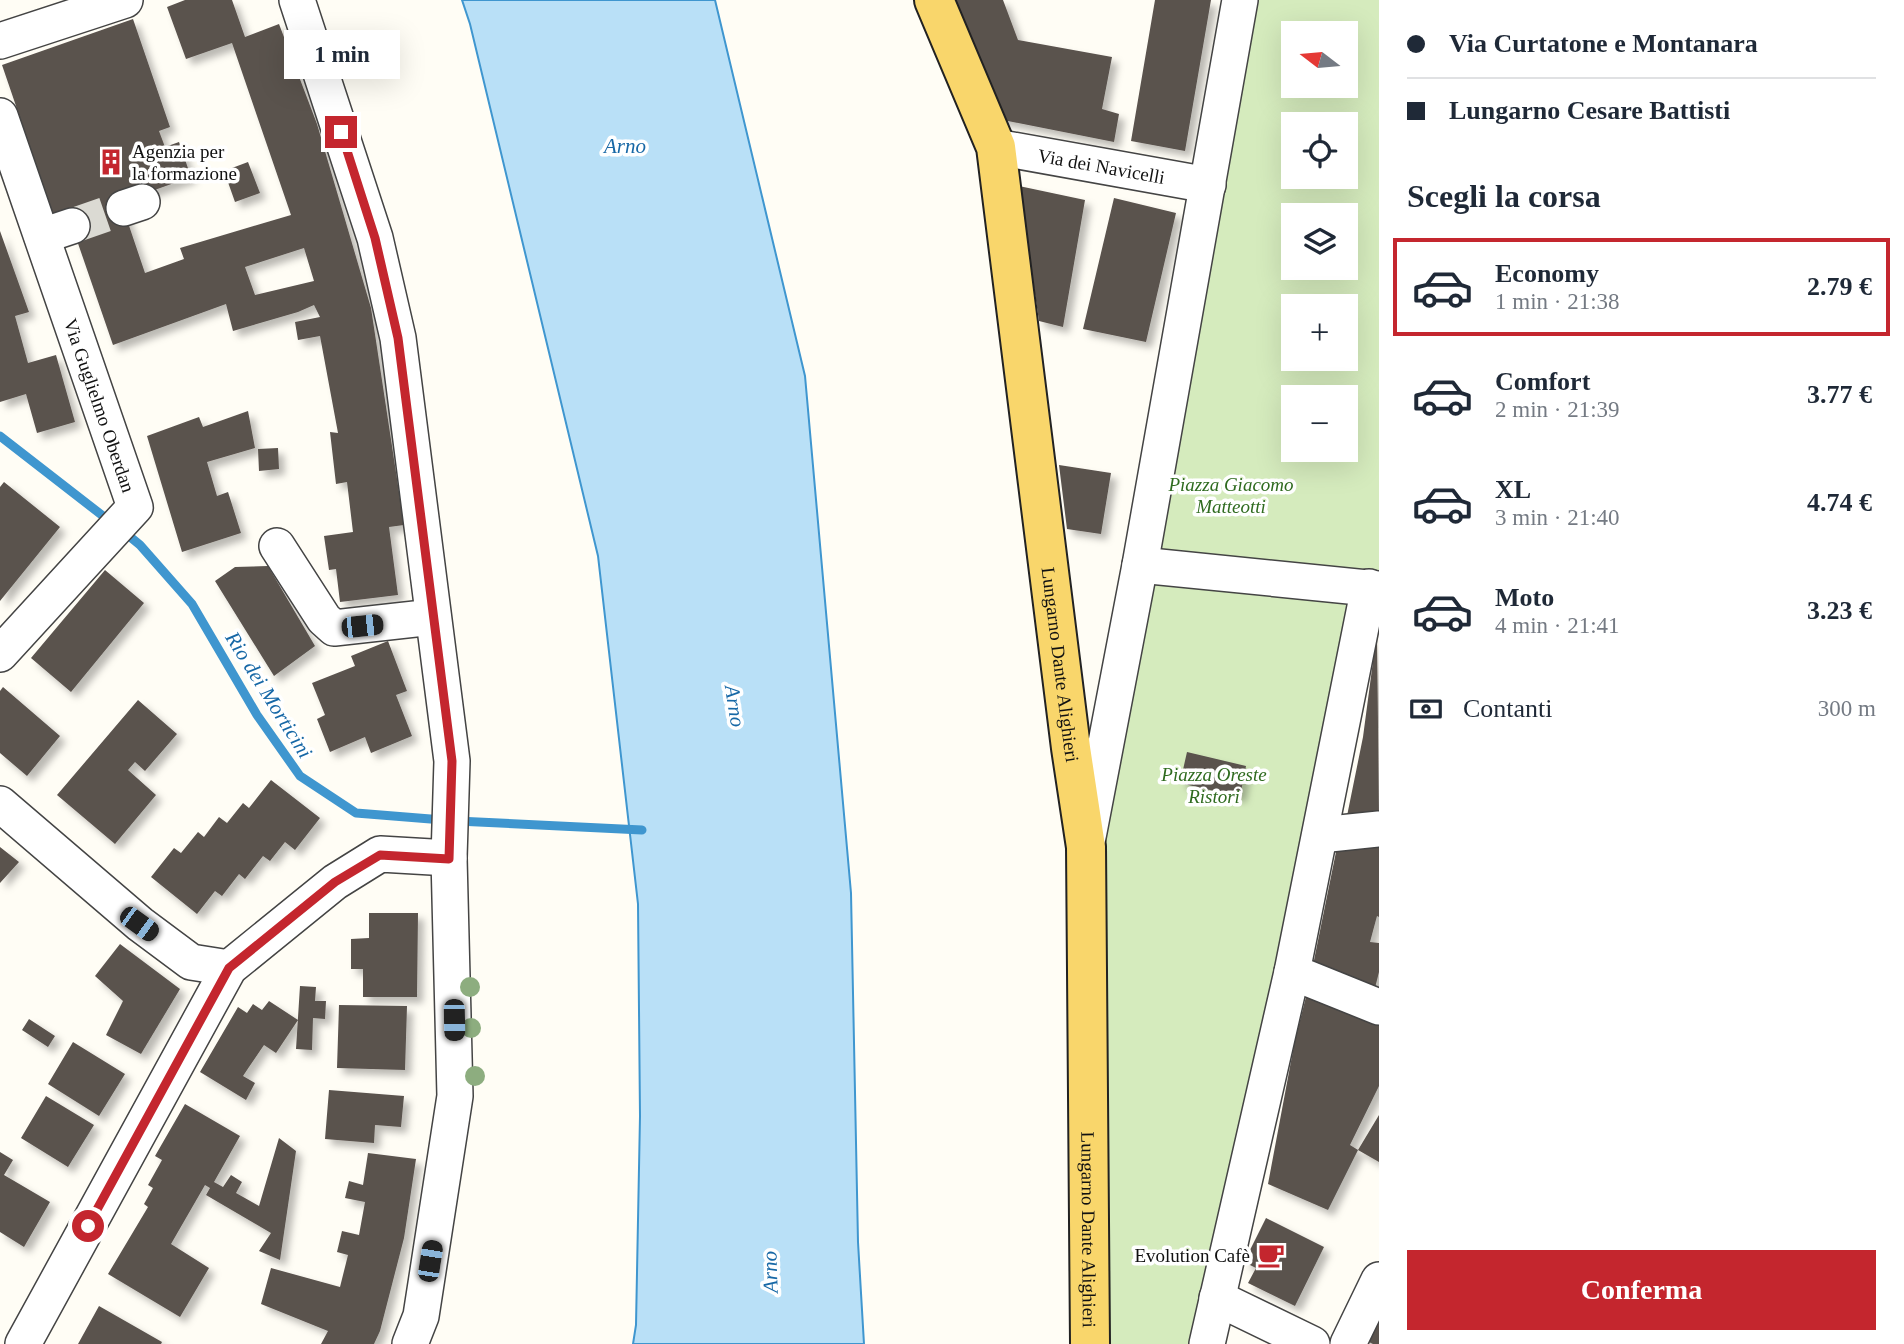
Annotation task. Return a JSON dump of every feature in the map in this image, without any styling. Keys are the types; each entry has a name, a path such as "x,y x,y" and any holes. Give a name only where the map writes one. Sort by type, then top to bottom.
{"main road":[{"name":"Lungarno Dante Alighieri","path":"934,0 996,147 1071,748 1086,847 1090,1344"}],"street":[{"path":"0,41 125,0"},
{"path":"297,0 375,238 398,338 452,761 449,852 455,1096 416,1330"},
{"path":"1086,847 1140,565 1240,0"},
{"name":"Via Guglielmo Oberdan","path":"0,116 57,231 135,507 0,654"},
{"name":"Via dei Navicelli","path":"996,147 1208,185"},
{"path":"277,546 324,620 334,628 433,617"},
{"path":"1140,565 1374,588 1292,972 1207,1344"},
{"path":"0,804 139,924 191,962 229,968"},
{"path":"1320,835 1379,829"},
{"path":"23,1344 229,968 335,882 380,855 449,852"},
{"path":"1292,972 1379,1007"},
{"path":"1348,1344 1379,1280"},
{"path":"1217,1297 1312,1344"}],"green space":[{"name":"Piazza Oreste Ristori","path":"1240,0 1379,0 1379,589 1207,1344 1090,1344 1086,847"}],"water":[{"name":"Arno","path":"462,0 715,0 805,376 851,893 858,1242 864,1344 633,1344 636,1325 640,1116 638,904 598,556"}],"building":[{"path":"185,0 232,0 245,37 279,24 317,124 371,308 404,525 389,527 398,595 340,602 336,569 329,570 324,536 353,532 347,482 336,484 330,432 338,433 320,336 298,340 295,322 320,317 314,305 233,331 226,304 113,345 72,226 56,223 2,65 133,19 170,127 159,131 165,147 179,142 191,177 121,202 145,273 184,259 180,248 291,215 232,43 186,59 167,7","holes":["304,248 314,281 255,295 245,267"]},
{"path":"948,0 1003,0 1018,40 1112,57 1102,109 1119,114 1114,142 993,118"},
{"path":"1155,0 1211,0 1185,151 1131,141"},
{"path":"248,162 260,193 235,202 224,171"},
{"path":"1019,186 1085,200 1063,327 1039,321"},
{"path":"1114,198 1176,213 1146,342 1083,329"},
{"path":"0,231 29,312 15,316 28,363 56,355 75,422 37,433 26,394 0,402"},
{"path":"248,411 255,448 207,462 217,496 228,492 241,533 182,552 147,436 199,417 203,427"},
{"path":"278,448 279,469 259,471 258,449"},
{"path":"1059,465 1111,473 1101,534 1067,529"},
{"path":"4,482 60,527 0,601 0,487"},
{"path":"268,566 315,646 274,676 215,581 235,567"},
{"path":"105,570 144,603 71,692 31,658"},
{"path":"1377,631 1379,817 1347,816 1363,737"},
{"path":"388,641 407,691 396,695 412,736 371,753 365,737 330,752 317,719 325,715 312,683 355,666 351,656"},
{"path":"3,687 60,736 27,776 0,753 0,691"},
{"path":"138,700 177,734 145,771 135,762 128,770 156,795 115,844 57,795"},
{"path":"1187,752 1246,766 1240,797 1180,783"},
{"path":"271,780 320,818 295,850 285,842 270,861 263,856 245,879 239,874 222,896 215,891 197,914 151,877 174,848 181,853 198,832 204,837 219,817 227,823 243,803 249,808"},
{"path":"1379,842 1379,917 1377,916 1370,942 1379,943 1379,972 1373,996 1312,970 1337,847"},
{"path":"0,847 19,862 0,883"},
{"path":"369,913 418,913 417,997 363,997 363,969 351,969 351,939 369,938"},
{"path":"120,944 180,989 141,1054 106,1035 123,1001 95,976"},
{"path":"300,986 316,987 315,1001 326,1001 325,1019 313,1018 312,1050 296,1049"},
{"path":"1308,989 1379,1017 1379,1086 1350,1145 1358,1150 1328,1210 1268,1184 1295,1040"},
{"path":"269,1001 298,1020 276,1053 264,1045 243,1076 255,1083 246,1100 200,1072 238,1007 247,1013 253,1004 262,1010"},
{"path":"339,1005 407,1006 405,1070 337,1068"},
{"path":"29,1019 55,1036 48,1047 22,1030"},
{"path":"73,1042 125,1074 99,1116 48,1084"},
{"path":"329,1090 404,1096 401,1127 375,1125 374,1143 325,1139"},
{"path":"46,1096 94,1125 68,1167 21,1138"},
{"path":"185,1104 240,1136 214,1182 223,1187 231,1175 242,1182 236,1193 259,1206 279,1138 296,1151 280,1260 259,1251 271,1233 206,1195 210,1188 205,1185 171,1244 209,1268 180,1317 108,1274 148,1207 144,1204 153,1188 148,1185 162,1160 155,1156"},
{"path":"1379,1115 1379,1162 1358,1150"},
{"path":"0,1152 13,1160 4,1175 50,1202 24,1247 0,1232"},
{"path":"368,1153 416,1159 404,1238 380,1331 374,1344 321,1344 328,1331 261,1304 271,1268 340,1287 348,1255 337,1252 342,1231 359,1235 365,1202 345,1198 349,1181 363,1185"},
{"path":"1266,1218 1324,1247 1295,1306 1248,1283 1256,1268 1244,1262"},
{"path":"1379,1302 1379,1344 1373,1344 1359,1337"},
{"path":"99,1306 162,1342 161,1344 78,1344"}],"waterway":[{"name":"Rio dei Morticini","path":"0,436 112,523"},
{"name":"Rio dei Morticini","path":"123,531 140,545 192,604 257,715 300,776 356,813 443,820"},
{"name":"Rio dei Morticini","path":"457,821 642,830"}],"tunnel":[{"path":"72,226 124,208"}],"place":[{"name":"Agenzia per la formazione","path":"111,162"},
{"name":"Evolution Cafè","path":"1271,1255"}],"route":[{"path":"88,1226 229,968 335,882 380,855 449,859 452,761 398,338 375,238 341,132"}],"park label":[{"name":"Piazza Giacomo Matteotti","path":"1231,495"}]}
